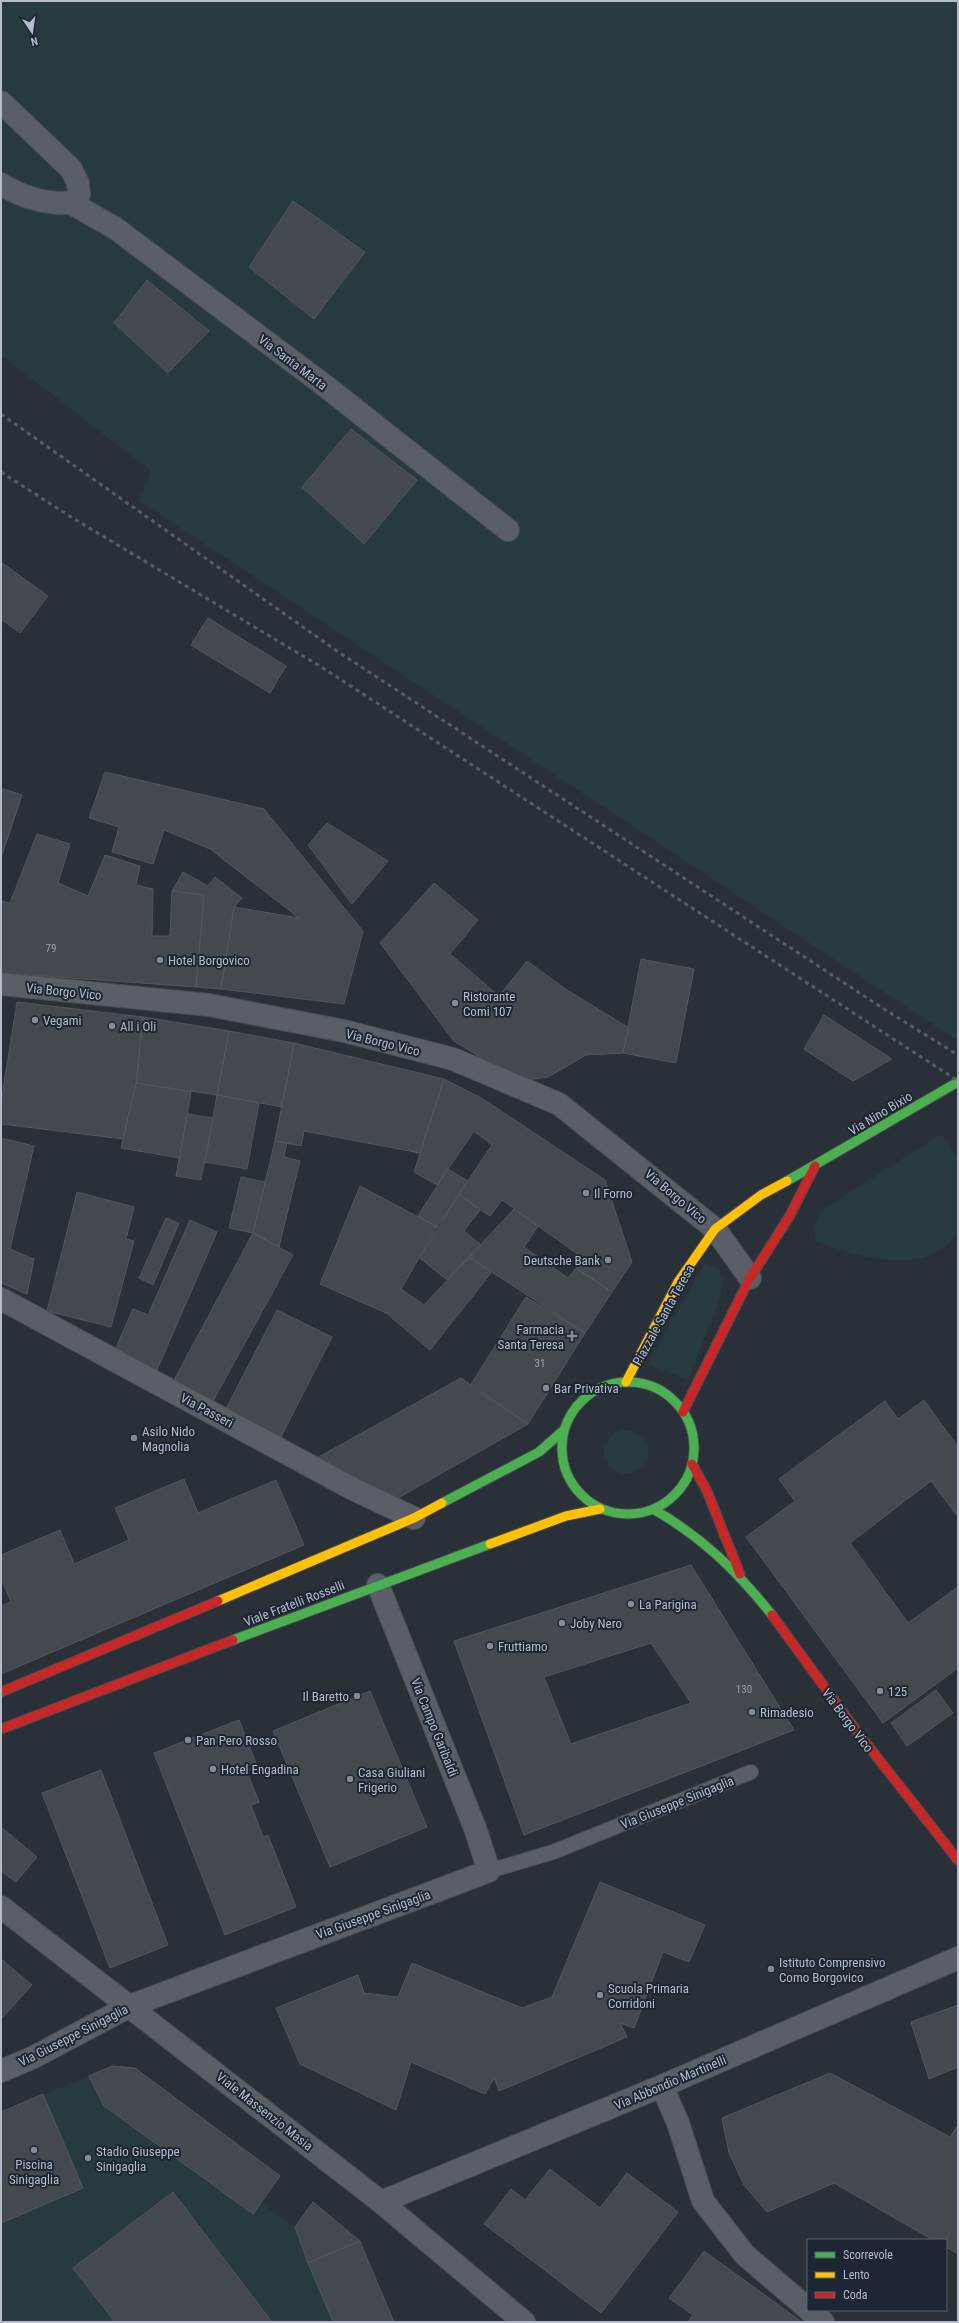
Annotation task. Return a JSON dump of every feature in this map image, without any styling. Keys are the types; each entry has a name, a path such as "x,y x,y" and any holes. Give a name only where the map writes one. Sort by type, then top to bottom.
{"main road":[{"name":"Via Nino Bixio","path":"815,1166 958,1082"},
{"name":"Piazzale Santa Teresa","path":"626,1382 678,1282 715,1229 761,1195 815,1166"},
{"path":"684,1412 716,1343 750,1278 789,1217 815,1166"},
{"path":"626,1382 648,1385 668,1396 684,1412 691,1428 693,1440 692,1464 679,1492 653,1509 636,1515 618,1514 600,1509 580,1495 567,1477 561,1454 564,1430 572,1412 587,1396 605,1386 626,1382"},
{"path":"1,1692 414,1518 539,1452 564,1430"},
{"name":"Via Borgo Vico","path":"692,1464 713,1503 742,1577"},
{"name":"Viale Fratelli Rosselli","path":"1,1729 378,1585 566,1516 600,1509"},
{"name":"Via Borgo Vico","path":"653,1509 676,1520 742,1577 882,1765 958,1860"}],"street":[{"path":"1,102 72,170 78,183 79,195 71,203 51,204 12,191 1,184"},
{"name":"Via Santa Marta","path":"71,203 115,228 134,242 324,385 508,530"},
{"name":"Via Borgo Vico","path":"2,988 209,1006 344,1031 453,1059 559,1104 715,1229"},
{"path":"715,1229 750,1278"},
{"name":"Via Passeri","path":"1,1300 351,1488 414,1518"},
{"name":"Via Campo Garibaldi","path":"378,1585 475,1828 489,1871"},
{"name":"Via Giuseppe Sinigaglia","path":"1,2071 32,2058 130,2006 489,1871"},
{"name":"Viale Massenzio Masia","path":"1,1906 381,2202 524,2322"},
{"name":"Via Abbondio Martinelli","path":"381,2202 662,2086 958,1958"},
{"path":"662,2086 678,2123 703,2201 745,2255 807,2309"},
{"path":"809,2311 823,2322"}],"lane":[{"name":"Via Giuseppe Sinigaglia","path":"489,1871 553,1852 751,1772"}],"green space":[{"path":"1,1 958,1 958,1041 139,501 151,471 1,355"},
{"path":"941,1134 958,1158 958,1235 934,1254 918,1259 903,1260 888,1260 858,1255 816,1242 813,1228 822,1210"},
{"path":"705,1263 719,1269 723,1280 720,1298 688,1381 648,1363"},
{"path":"626,1430 638,1434 644,1440 648,1452 644,1464 638,1470 626,1474 614,1470 608,1464 604,1452 608,1440 614,1434"},
{"name":"Stadio Giuseppe Sinigaglia","path":"89,2076 104,2106 253,2214 261,2203 295,2227 333,2322 1,2322 1,2112"}],"building":[{"path":"293,201 365,252 314,319 249,267"},
{"path":"147,280 209,331 168,373 114,323"},
{"path":"351,429 417,480 364,544 302,487"},
{"path":"1,562 48,596 20,633 1,619"},
{"path":"208,618 286,666 270,693 191,645"},
{"path":"105,772 264,809 363,931 344,1004 221,989 234,907 299,918 210,849 164,830 153,864 112,852 119,827 89,818"},
{"path":"1,788 22,795 1,858"},
{"path":"327,823 388,861 352,904 308,845"},
{"path":"37,834 70,844 58,883 88,896 105,855 140,866 136,885 153,889 152,936 170,936 172,891 204,895 196,987 1,973 1,901 10,903"},
{"path":"183,872 208,886 215,877 242,898 234,907 221,989 196,987 204,895 172,891"},
{"path":"434,883 478,920 450,954 499,996 527,961 567,990 629,1028 623,1053 586,1055 548,1077 519,1081 454,1041 380,943"},
{"path":"641,959 694,969 676,1063 623,1053"},
{"path":"17,1002 143,1017 136,1083 123,1139 1,1124 1,1102"},
{"path":"824,1015 892,1059 853,1081 804,1049"},
{"path":"143,1017 229,1031 217,1095 136,1083"},
{"path":"229,1031 294,1043 282,1107 217,1095"},
{"path":"294,1043 444,1079 420,1153 304,1131 301,1146 275,1141"},
{"path":"444,1079 483,1099 605,1180 632,1262 612,1292 576,1268 583,1258 502,1200 490,1216 459,1194 492,1145 474,1131 437,1185 414,1172"},
{"path":"136,1083 191,1092 180,1158 121,1148"},
{"path":"217,1095 259,1103 247,1169 205,1162"},
{"path":"187,1114 213,1118 201,1180 176,1176"},
{"path":"1,1138 34,1146 10,1249 34,1259 27,1294 1,1283"},
{"path":"275,1141 287,1143 284,1157 300,1161 279,1247 253,1233"},
{"path":"448,1169 468,1181 437,1227 418,1216"},
{"path":"241,1177 265,1182 253,1233 229,1228"},
{"path":"360,1186 437,1227 401,1289 424,1305 469,1257 491,1273 430,1350 386,1313 320,1284"},
{"path":"77,1192 134,1207 126,1239 134,1241 111,1327 47,1311"},
{"path":"459,1194 480,1210 464,1231 481,1245 447,1280 420,1258"},
{"path":"514,1209 538,1226 524,1247 568,1278 576,1268 612,1292 585,1333 469,1257"},
{"path":"166,1218 179,1223 153,1285 139,1278"},
{"path":"190,1220 217,1232 157,1370 114,1352 133,1309 148,1315"},
{"path":"253,1233 293,1255 212,1403 173,1382"},
{"path":"526,1297 585,1333 528,1424 470,1386"},
{"path":"277,1310 332,1337 281,1437 226,1409"},
{"path":"461,1378 528,1424 398,1498 317,1458"},
{"path":"924,1400 958,1447 958,1517 931,1481 850,1543 908,1623 958,1587 958,1668 883,1723 746,1537 795,1501 779,1479 885,1401 898,1419"},
{"path":"184,1479 198,1513 276,1480 304,1545 1,1674 1,1606 11,1602 1,1578 1,1555 60,1530 74,1564 129,1540 115,1508"},
{"path":"691,1565 794,1730 524,1835 454,1641","holes":["651,1643 691,1703 571,1744 544,1677"]},
{"path":"936,1690 953,1713 907,1746 891,1723"},
{"name":"Casa Giuliani Frigerio","path":"370,1691 427,1827 330,1867 273,1731"},
{"path":"239,1720 256,1763 245,1767 259,1802 251,1805 263,1837 268,1835 296,1907 225,1935 154,1753"},
{"path":"101,1770 168,1945 110,1968 42,1793"},
{"path":"1,1827 37,1857 16,1882 1,1871"},
{"name":"Scuola Primaria Corridoni","path":"600,1882 705,1925 689,1962 663,1952 634,2028 620,2023 627,2037 499,2091 494,2078 485,2094 411,2062 396,2110 300,2064 276,2008 358,1975 364,1993 398,1997 412,1963 522,2008 552,1997"},
{"path":"1,1959 32,1985 1,2019"},
{"path":"958,2005 958,2067 929,2079 911,2022"},
{"path":"112,2066 135,2068 280,2176 253,2214 104,2106 89,2076"},
{"path":"830,2073 950,2137 958,2125 958,2254 947,2248 947,2239 931,2239 834,2183 767,2212 744,2185 729,2153 722,2118"},
{"name":"Piscina Sinigaglia","path":"43,2094 83,2188 1,2223 1,2112"},
{"path":"550,2169 600,2208 627,2173 678,2212 601,2313 484,2224 511,2189 525,2200"},
{"path":"173,2192 272,2322 115,2322 73,2268"},
{"path":"313,2202 360,2241 308,2263 295,2227"},
{"path":"360,2241 394,2322 333,2322 308,2263"},
{"path":"704,2251 802,2322 688,2322 693,2315 669,2298"}],"railway":[{"path":"1,414 337,651 884,1009 958,1055"},
{"path":"1,472 71,517 323,668 958,1081"}],"traffic: fast":[{"path":"787,1181 958,1082"},
{"path":"634,1382 653,1387 665,1393 675,1401 683,1411 689,1423 693,1435 694,1448 693,1461 689,1473 683,1485 675,1495 665,1503 653,1509 641,1513 622,1514 603,1509 591,1503 581,1495 573,1485 567,1473 563,1461 562,1442 567,1423 573,1411 581,1401 591,1393 603,1387 615,1383 634,1382"},
{"path":"442,1503 539,1452 564,1430"},
{"path":"653,1509 687,1531 718,1556 746,1584 772,1615"},
{"path":"233,1640 490,1544"}],"traffic: slow":[{"path":"626,1382 678,1282 715,1229 761,1195 787,1181"},
{"path":"218,1601 414,1518 442,1503"},
{"path":"490,1544 566,1516 600,1509"}],"traffic: jam":[{"path":"683,1412 750,1278 789,1217 815,1166"},
{"path":"692,1464 707,1491 740,1574"},
{"path":"1,1692 218,1601"},
{"path":"772,1615 858,1733 958,1860"},
{"path":"1,1729 233,1640"}],"place":[{"name":"Hotel Borgovico","path":"160,960"},
{"name":"Ristorante Comi 107","path":"455,1003"},
{"name":"Vegami","path":"35,1020"},
{"name":"All i Oli","path":"112,1026"},
{"name":"Il Forno","path":"586,1193"},
{"name":"Deutsche Bank","path":"608,1260"},
{"name":"Farmacia Santa Teresa","path":"572,1336"},
{"name":"Bar Privativa","path":"546,1388"},
{"name":"Asilo Nido Magnolia","path":"134,1438"},
{"name":"La Parigina","path":"631,1604"},
{"name":"Joby Nero","path":"562,1623"},
{"name":"Fruttiamo","path":"490,1646"},
{"name":"125","path":"880,1691"},
{"name":"Il Baretto","path":"357,1696"},
{"name":"Rimadesio","path":"752,1712"},
{"name":"Pan Pero Rosso","path":"188,1740"},
{"name":"Hotel Engadina","path":"213,1769"},
{"name":"Casa Giuliani Frigerio","path":"350,1779"},
{"name":"Istituto Comprensivo Como Borgovico","path":"771,1969"},
{"name":"Scuola Primaria Corridoni","path":"600,1995"},
{"name":"Piscina Sinigaglia","path":"34,2150"},
{"name":"Stadio Giuseppe Sinigaglia","path":"88,2158"}]}
